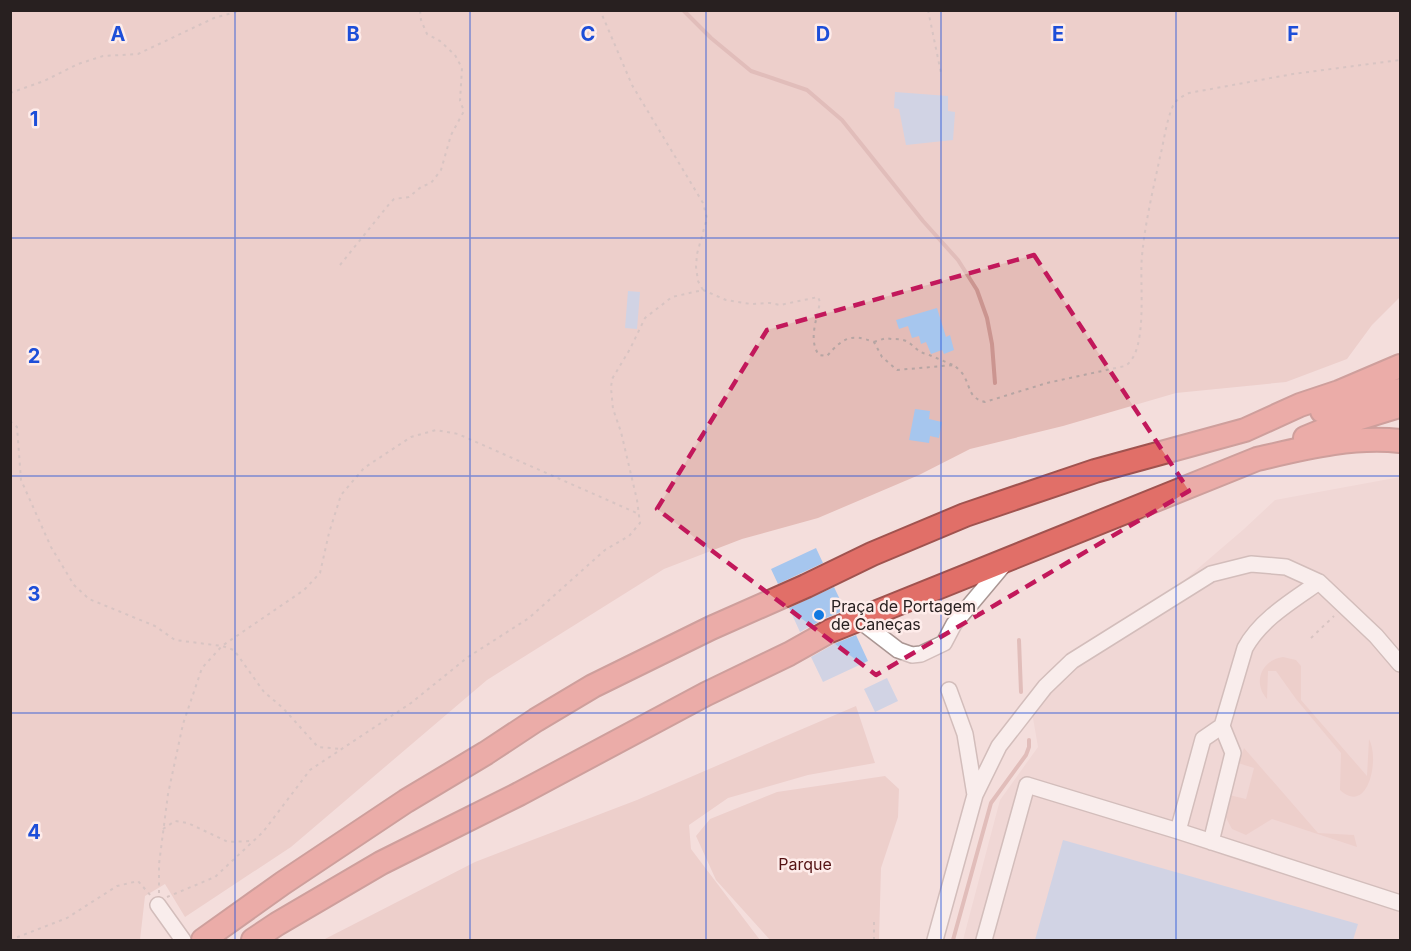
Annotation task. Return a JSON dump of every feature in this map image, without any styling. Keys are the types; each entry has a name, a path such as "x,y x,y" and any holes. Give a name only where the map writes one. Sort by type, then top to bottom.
{"highway":[{"path":"1245,430 1300,405 1339,392 1401,366"},
{"path":"203,940 283,883 406,801 593,686 872,554 965,515 1086,474 1401,390"},
{"path":"253,940 392,858 830,631 1335,426 1401,406"},
{"path":"1257,459 1329,443 1360,439 1401,441"}],"street":[{"path":"859,620 898,650 912,655 921,654 944,643 954,624 1008,559"},
{"path":"935,940 975,795 999,746 1045,687 1072,661 1211,574 1251,564 1286,567 1319,582 1376,636 1401,664"},
{"path":"1211,842 1233,753 1222,726 1245,648 1251,637 1276,612 1319,582"},
{"path":"949,690 965,734 975,795"},
{"path":"1178,831 1203,739 1222,726"},
{"path":"984,940 1027,785 1401,903"},
{"path":"158,905 183,940"}],"path":[{"path":"10,93 44,81 78,64 103,56 138,54 214,18 243,10"},
{"path":"340,264 390,203 409,196 431,183 441,170 452,135 464,111 460,101 462,68 454,55 440,41 427,34 421,20 420,10"},
{"path":"600,10 632,85 703,203 707,218 697,254 696,267 698,281 703,290"},
{"path":"928,10 941,73"},
{"path":"874,342 886,338 904,340 923,354 954,365 964,376 970,393 977,400 985,402 1047,383 1119,368 1131,363 1138,345 1141,322 1142,256 1151,201 1168,120 1175,101 1188,93 1293,74 1401,60"},
{"path":"158,905 168,895 214,877 264,832 310,770 411,703 468,657 529,618 605,550 629,536 640,523 621,432 613,409 612,379 645,318 672,297 703,290 726,300 780,305 818,297 820,302 814,333 814,349 819,355 827,356 838,343 859,336 874,342 882,357 897,370 954,365"},
{"path":"10,421 17,427 21,480 51,547 74,585 89,599 155,626 175,640 222,646 234,650 264,692 283,708 318,747 342,749"},
{"path":"158,905 159,864 168,794 183,724 202,668 222,646 304,590 320,573 341,495 364,468 411,437 436,430 458,434 639,514"},
{"path":"1311,638 1334,616"},
{"path":"163,829 175,821 188,823 228,842 254,841"},
{"path":"10,940 67,918 117,886 138,881 158,905"},
{"path":"874,919 874,940"}],"highlighted area":[{"path":"1034,255 1189,491 876,675 657,509 767,330"}],"shaded area":[{"path":"1400,477 1400,940 963,940 1000,800 1038,747 1029,695 1047,672 1067,655 1159,602 1275,500"}],"green space":[{"path":"10,11 1400,11 1400,297 1372,325 1347,359 1286,382 1176,393 1063,426 970,449 919,475 818,518 742,539 664,569 487,680 291,847 185,917 165,884 145,896 140,940 11,940"},
{"path":"1283,657 1296,660 1301,666 1301,700 1367,776 1369,739 1372,748 1372,771 1364,791 1358,796 1350,796 1340,790 1341,753 1276,671 1268,671 1267,699 1263,692 1260,686 1261,673 1270,662"},
{"path":"856,706 875,763 808,775 728,798 689,825 691,849 760,940 323,940 475,862 637,800"},
{"path":"1244,748 1318,833 1354,835 1357,847 1272,819 1246,835 1232,829 1225,816 1229,795 1246,799 1254,768 1238,763"},
{"name":"Parque","path":"885,776 899,789 898,817 881,868 879,940 770,940 716,880 696,836 710,819 777,792"}],"building":[{"path":"895,92 948,96 948,111 955,112 953,140 906,145 899,109 894,108"},
{"path":"628,291 640,292 637,329 625,328"},
{"path":"937,308 946,337 950,335 954,350 944,354 942,350 931,354 926,342 921,344 919,336 912,338 908,326 899,329 896,320"},
{"path":"915,409 930,411 929,419 942,422 939,438 930,436 929,443 909,440"},
{"path":"816,548 823,563 778,584 771,569"},
{"path":"834,587 845,610 800,632 789,608"},
{"path":"856,635 868,661 823,682 811,657"},
{"path":"887,678 898,701 875,712 864,689"},
{"path":"1063,840 1358,924 1353,940 1035,940"}],"waterway":[{"path":"683,10 711,38 751,71 807,90 842,120 923,221 958,260 977,290 987,318 995,383"},
{"path":"1019,640 1021,692"},
{"path":"953,940 991,803 1026,755 1029,740"}],"place":[{"name":"Praça de Portagem de Caneças","path":"819,615"}]}
